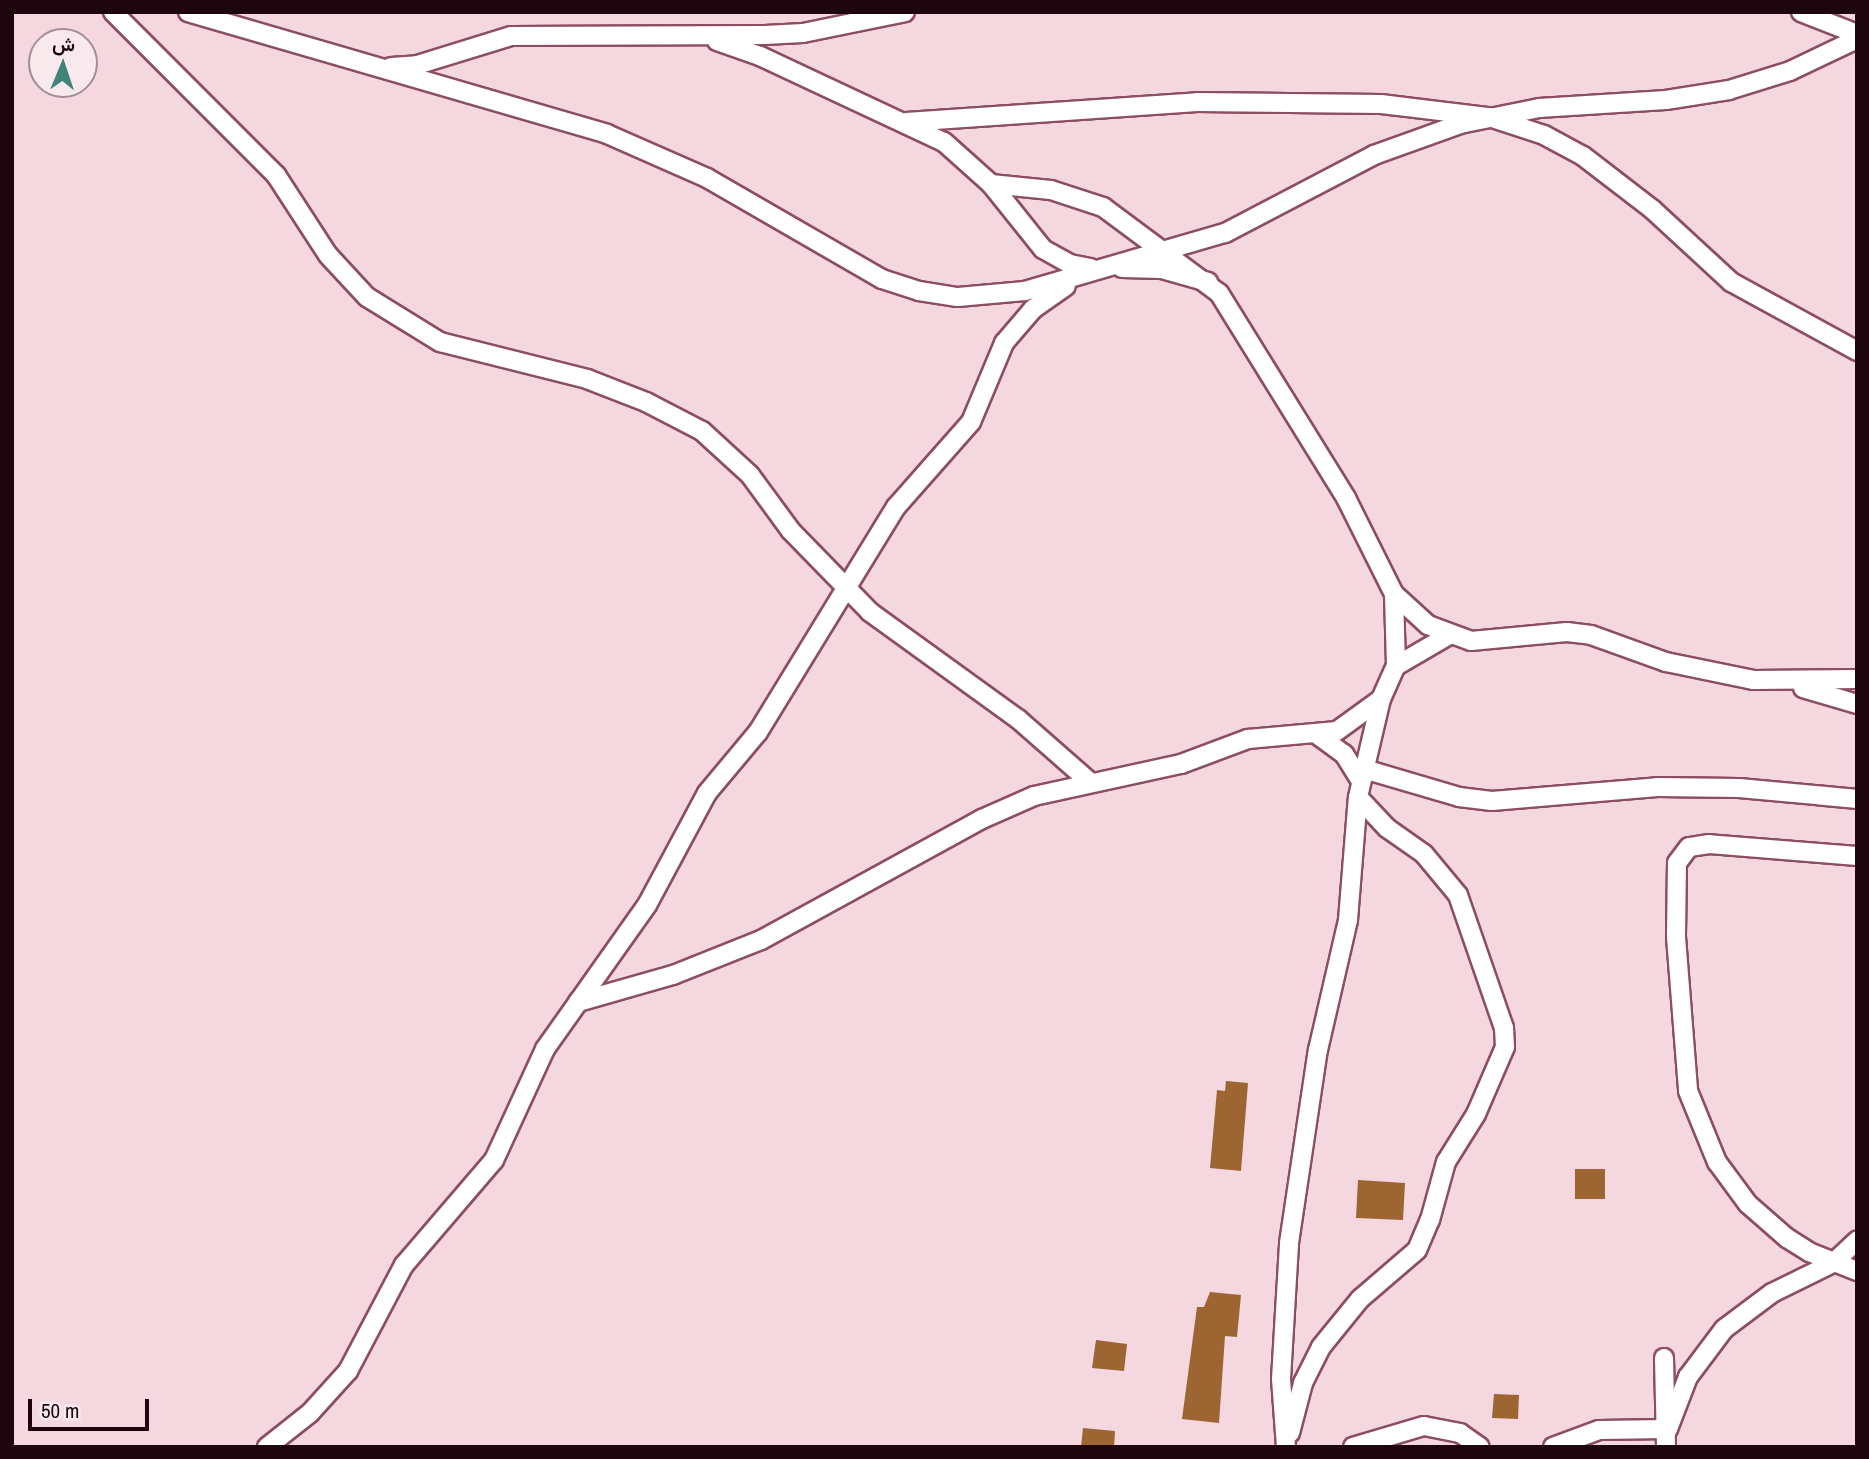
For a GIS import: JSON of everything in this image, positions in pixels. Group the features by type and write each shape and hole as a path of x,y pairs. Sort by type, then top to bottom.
{"street":[{"path":"113,12 276,175 328,256 367,297 440,342 587,379 702,431 750,475 791,531 845,588 899,636 1018,719 1090,782"},
{"path":"188,12 607,134 707,178 881,279 919,291 958,297 1001,295 1248,224 1393,148 1489,117 1571,104 1666,100 1729,90 1790,71 1857,36"},
{"path":"377,68 417,65 511,37 803,33 905,12"},
{"path":"1801,12 1857,36"},
{"path":"690,33 760,56 906,122 952,148 991,184 1043,249 1070,264 1094,269 1162,269 1208,282"},
{"path":"906,122 1197,102 1414,106 1489,117 1544,135 1583,156 1653,210 1731,282 1857,352"},
{"path":"991,184 1077,197 1127,220 1208,282 1229,306 1324,462 1394,594 1419,618 1449,635 1494,642 1567,632 1591,635 1695,670 1784,683 1856,704"},
{"path":"267,1447 310,1413 348,1371 404,1265 494,1160 535,1065 647,905 689,821 764,722 896,507 971,422 994,361 1017,328 1051,294 1082,278 1115,269"},
{"path":"1287,1447 1280,1378 1289,1242 1318,1051 1348,919 1361,782 1381,699 1396,666 1394,594"},
{"path":"1396,666 1449,635"},
{"path":"1784,683 1857,679"},
{"path":"578,1002 673,975 761,940 1008,806 1090,782 1181,764 1248,739 1319,736 1353,723 1381,699"},
{"path":"1287,1447 1296,1401 1321,1347 1360,1299 1417,1251 1430,1220 1446,1162 1476,1114 1505,1047 1504,1028 1458,895 1424,854 1387,828 1344,754 1319,736"},
{"path":"1361,782 1492,802 1657,787 1753,789 1857,799"},
{"path":"1857,856 1699,844 1682,854 1676,873 1678,1001 1683,1065 1695,1115 1717,1162 1748,1204 1787,1238 1833,1263 1857,1271"},
{"path":"1667,1438 1688,1377 1724,1329 1772,1293 1833,1263 1857,1241"},
{"path":"1664,1358 1667,1438"},
{"path":"1353,1447 1424,1426 1460,1433 1479,1447"},
{"path":"1553,1447 1599,1430 1667,1438"}],"building":[{"path":"1226,1081 1248,1083 1241,1171 1210,1168 1217,1090 1225,1091"},
{"path":"1575,1169 1605,1169 1605,1199 1575,1199"},
{"path":"1358,1180 1405,1183 1403,1220 1356,1218"},
{"path":"1210,1292 1241,1295 1237,1337 1225,1336 1219,1423 1182,1419 1197,1307 1204,1307"},
{"path":"1096,1340 1127,1344 1124,1371 1092,1368"},
{"path":"1494,1394 1519,1395 1518,1419 1492,1418"},
{"path":"1083,1428 1115,1431 1114,1447 1081,1447"}]}
